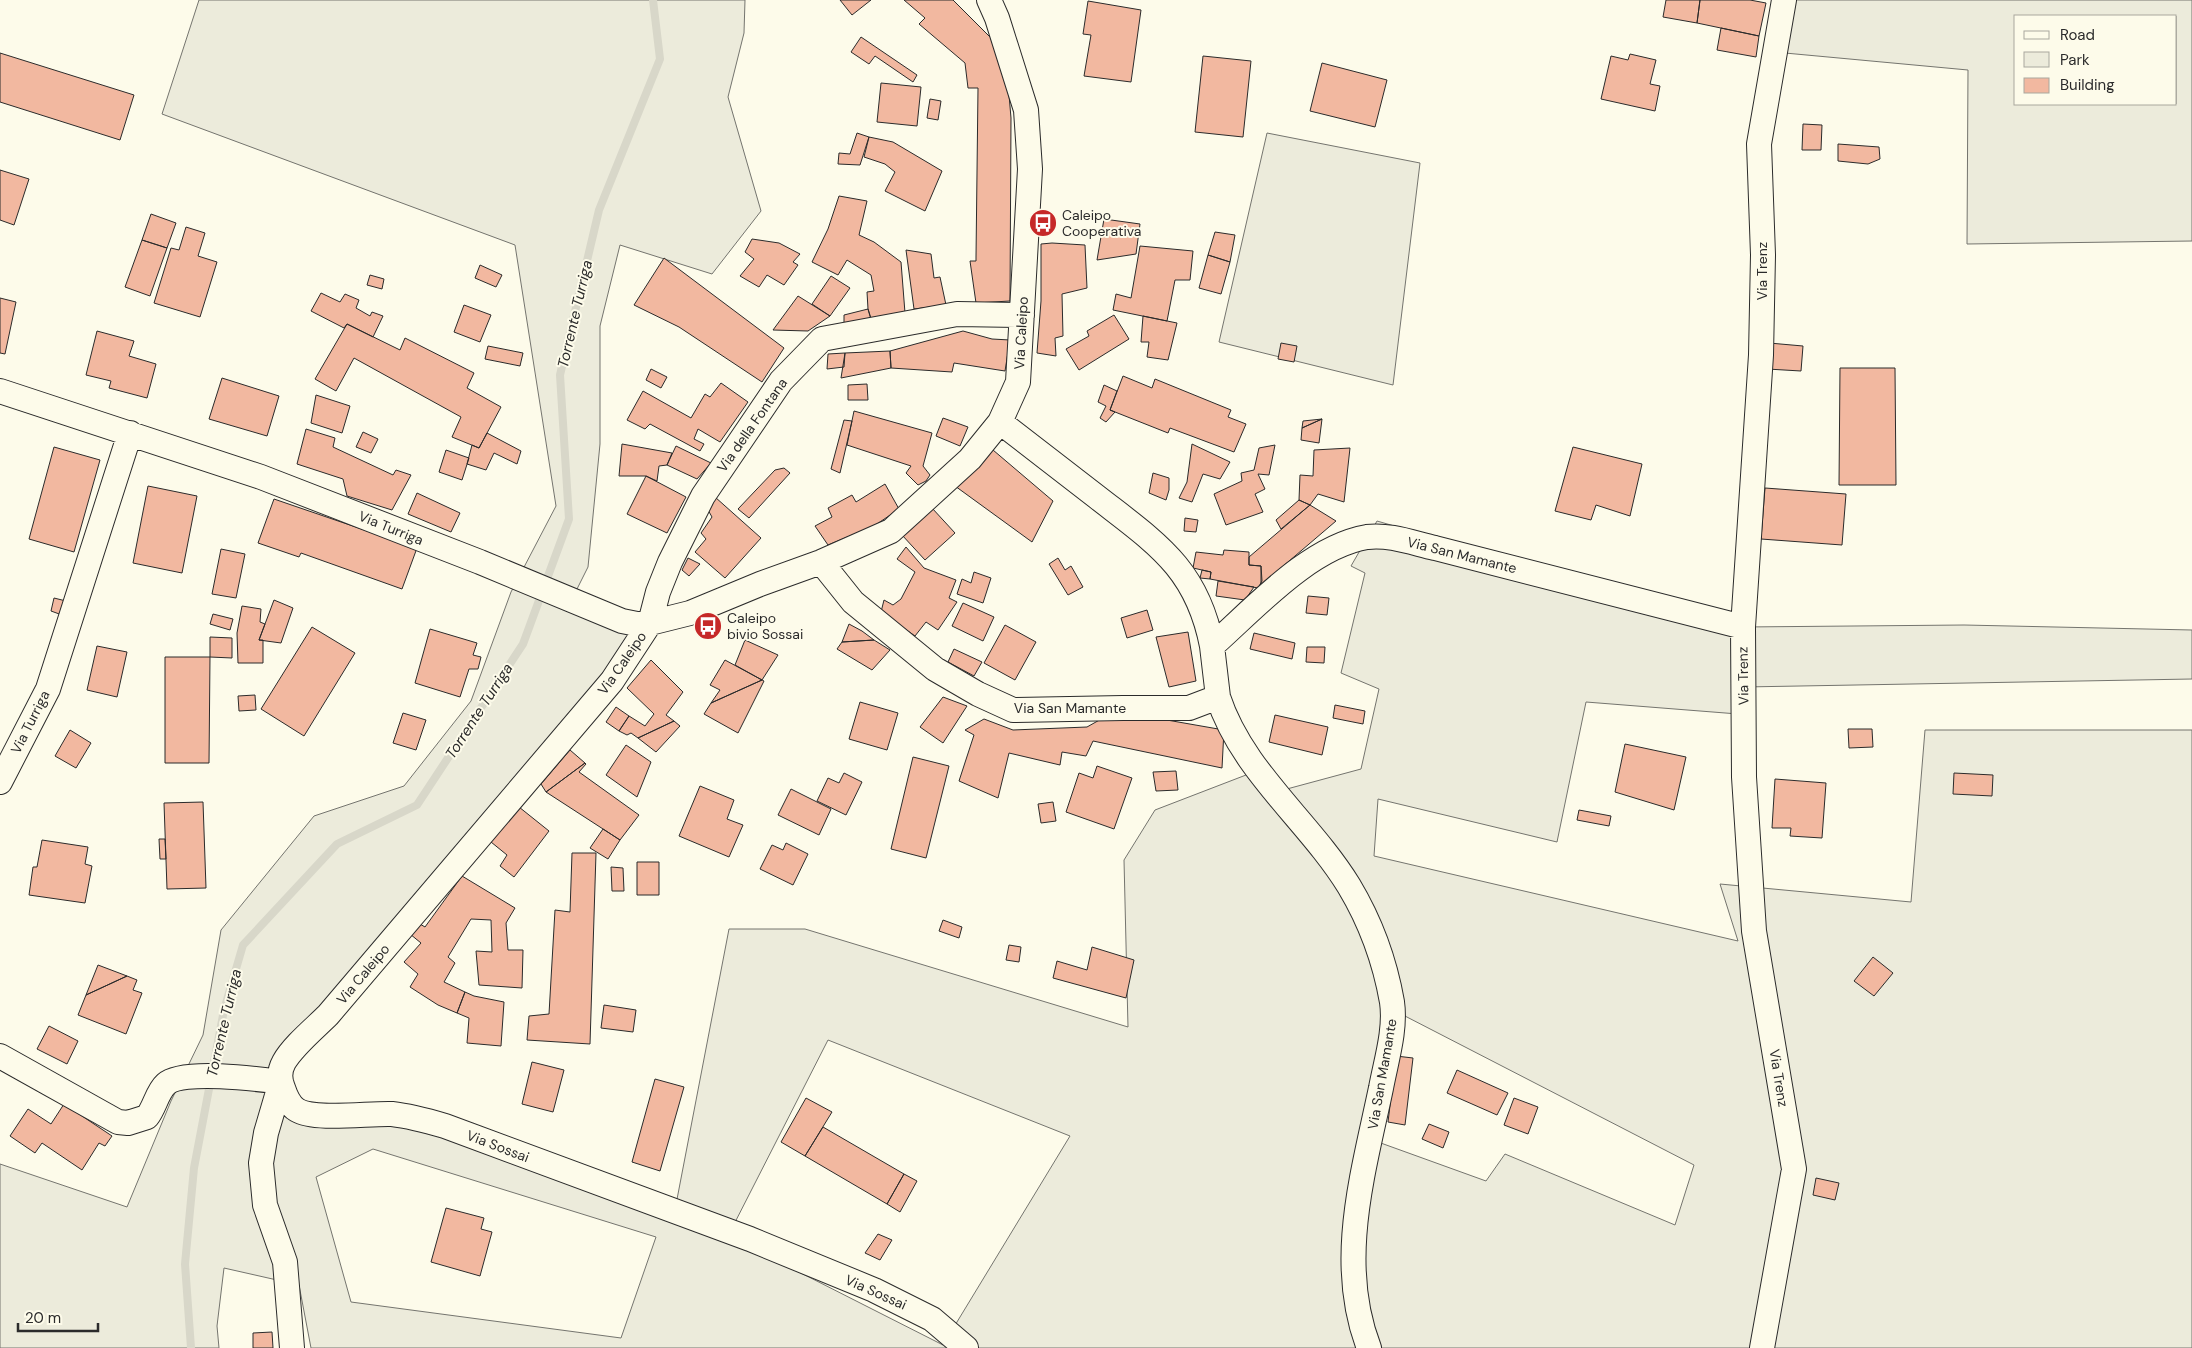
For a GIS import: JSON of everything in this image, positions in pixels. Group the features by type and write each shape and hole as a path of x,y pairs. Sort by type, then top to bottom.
{"street":[{"name":"Via Caleipo","path":"280,1082 284,1062 328,1015 612,681 650,623 690,613 760,584 821,562 891,531 970,459 1000,422 1018,382 1030,169 1026,110 997,18 989,0"},
{"name":"Via Trenz","path":"1762,1348 1794,1169 1754,931 1744,777 1743,627 1761,355 1763,255 1759,144 1784,0"},
{"name":"Via della Fontana","path":"650,623 658,592 670,562 703,496 781,381 822,338 957,314 1022,315"},
{"name":"Via Turriga","path":"0,391 261,477 622,621 637,624 650,623"},
{"name":"Via San Mamante","path":"1000,422 1167,554 1194,590 1208,626 1218,697 1232,731 1259,770 1326,855 1352,892 1374,936 1392,1004 1391,1033 1364,1170 1353,1251 1354,1297 1359,1320 1369,1348"},
{"name":"Via Turriga","path":"0,782 48,689 130,433"},
{"name":"Via San Mamante","path":"1212,646 1311,560 1345,543 1368,537 1386,537 1435,548 1743,627"},
{"name":"Via San Mamante","path":"821,562 853,602 935,669 978,694 1013,710 1189,708 1218,697"},
{"path":"0,1056 118,1122 128,1124 147,1117 168,1082 174,1078 188,1076 254,1078 280,1082 266,1133 261,1163 265,1205 285,1262 292,1348"},
{"name":"Via Sossai","path":"280,1082 291,1105 299,1111 320,1115 376,1113 398,1115 445,1126 750,1239 915,1309 932,1319 966,1348"}],"green space":[{"path":"199,0 745,0 744,33 728,97 761,211 712,274 620,245 600,326 600,444 588,567 568,607 637,631 605,681 292,1046 287,1084 301,1121 379,1118 434,1131 673,1220 729,929 805,929 1128,1027 1124,860 1155,810 1259,770 1272,793 1361,769 1379,689 1341,673 1365,573 1351,566 1377,521 1743,627 1964,625 2192,630 2192,679 1744,687 1738,714 1586,702 1557,842 1378,799 1374,856 1738,941 1720,884 1911,902 1925,730 2192,730 2192,1348 311,1348 299,1285 224,1268 217,1326 219,1348 0,1348 0,1164 127,1207 171,1101 203,1035 221,930 314,816 404,786 471,701 511,592 556,506 515,245 162,114","holes":["1403,1015 1694,1165 1675,1225 1505,1154 1486,1181 1378,1142","828,1040 1070,1136 943,1345 728,1236","373,1149 656,1237 621,1338 351,1302 316,1177"]},
{"path":"1784,0 2192,0 2192,241 1967,244 1968,70 1774,52"},
{"path":"1267,133 1420,163 1393,385 1219,342"}],"building":[{"path":"840,0 871,0 852,15"},
{"path":"904,0 953,0 994,41 1008,83 1011,118 1010,301 976,303 970,261 976,261 978,88 968,88 965,63 919,24 925,18"},
{"path":"1666,0 1700,0 1697,23 1663,17"},
{"path":"1700,0 1750,0 1766,3 1759,36 1697,23"},
{"path":"1088,1 1141,10 1131,82 1084,76 1091,35 1083,34"},
{"path":"1721,28 1759,36 1756,57 1717,50"},
{"path":"861,37 917,75 913,82 875,56 869,64 851,52"},
{"path":"0,53 134,95 120,140 0,102"},
{"path":"1630,54 1656,60 1650,84 1660,86 1655,111 1601,99 1611,56 1628,60"},
{"path":"1203,56 1251,61 1243,137 1195,132"},
{"path":"1322,63 1387,80 1375,127 1310,111"},
{"path":"881,83 921,87 917,126 877,122"},
{"path":"930,99 941,101 938,120 927,118"},
{"path":"1803,124 1822,125 1821,150 1802,150"},
{"path":"857,133 869,137 860,165 838,164 839,153 850,154"},
{"path":"869,137 893,142 942,171 925,211 885,191 895,172 885,164 864,157"},
{"path":"1838,144 1879,147 1880,159 1868,164 1838,161"},
{"path":"0,170 29,179 14,225 0,220"},
{"path":"839,196 867,201 859,235 874,242 901,262 905,313 871,319 868,309 867,292 874,291 871,275 847,260 838,275 812,262 828,229"},
{"path":"151,214 176,223 167,248 142,240"},
{"path":"1104,219 1140,224 1136,254 1097,260"},
{"path":"186,227 205,233 198,256 217,262 200,317 154,303 171,248 179,250"},
{"path":"1215,232 1235,235 1230,262 1208,255"},
{"path":"752,239 779,243 800,254 793,262 798,265 784,285 767,275 759,287 740,276 754,259 745,252"},
{"path":"142,240 167,248 150,296 125,287"},
{"path":"1041,244 1085,245 1087,288 1062,294 1063,336 1055,338 1056,356 1037,353 1041,301"},
{"path":"1140,246 1193,251 1190,280 1175,280 1167,321 1113,310 1116,294 1131,298"},
{"path":"906,250 931,254 934,278 940,277 946,305 914,309"},
{"path":"1208,255 1230,262 1221,294 1199,288"},
{"path":"664,258 784,348 762,382 679,327 634,305"},
{"path":"480,265 502,275 496,287 475,278"},
{"path":"370,275 384,279 382,289 367,285"},
{"path":"831,276 850,288 830,316 812,304"},
{"path":"321,293 340,302 345,294 359,300 356,308 370,316 372,312 383,316 373,337 347,324 344,328 311,311"},
{"path":"798,296 830,316 808,331 773,330"},
{"path":"0,298 16,302 5,354 0,353"},
{"path":"464,305 491,315 480,342 454,332"},
{"path":"868,309 871,319 844,323 844,315"},
{"path":"1114,315 1129,339 1079,370 1066,349 1089,336 1087,331"},
{"path":"1143,316 1177,323 1168,360 1147,357 1149,342 1141,342"},
{"path":"347,324 400,350 405,338 474,373 467,388 501,407 479,448 452,437 461,417 354,358 336,391 315,379"},
{"path":"97,331 134,341 129,356 156,364 147,398 109,388 111,381 86,375"},
{"path":"963,331 992,339 1010,340 1005,371 954,363 952,372 891,368 890,351"},
{"path":"1281,343 1297,346 1294,362 1278,359"},
{"path":"1769,343 1803,346 1801,371 1767,369"},
{"path":"488,346 523,353 520,366 485,359"},
{"path":"890,351 891,368 841,378 845,353"},
{"path":"845,353 844,367 827,369 828,354"},
{"path":"1840,368 1895,368 1896,485 1839,485"},
{"path":"651,369 667,377 661,388 646,380"},
{"path":"1123,376 1152,388 1155,379 1231,410 1228,417 1246,424 1234,452 1170,428 1168,433 1110,410"},
{"path":"222,378 279,396 267,436 209,419"},
{"path":"721,383 748,402 720,442 698,429 694,439 704,444 700,451 650,424 645,429 627,420 643,391 691,418 705,394 710,397"},
{"path":"867,384 868,400 848,400 848,385"},
{"path":"1104,385 1117,391 1110,410 1115,412 1106,422 1100,418 1106,406 1098,402"},
{"path":"316,395 350,406 342,433 311,423"},
{"path":"854,411 932,433 923,466 930,475 926,481 918,485 906,473 911,466 847,445"},
{"path":"943,418 968,427 960,446 936,436"},
{"path":"1322,419 1302,428 1303,421"},
{"path":"1322,419 1319,443 1301,440 1302,428"},
{"path":"844,420 852,421 840,473 831,469"},
{"path":"306,429 335,438 333,447 393,475 396,470 411,475 392,510 347,496 343,479 297,464"},
{"path":"363,432 378,439 371,453 356,447"},
{"path":"487,433 521,451 517,464 494,453 486,470 467,464 472,445 479,448"},
{"path":"622,444 672,453 667,465 659,466 657,481 646,476 619,476"},
{"path":"1192,444 1230,462 1220,479 1203,474 1192,502 1179,498 1187,482"},
{"path":"1275,445 1269,475 1258,474 1265,489 1255,494 1263,512 1226,525 1214,494 1242,481 1241,473 1254,470 1259,448"},
{"path":"676,446 711,463 697,479 667,465"},
{"path":"54,447 100,460 74,552 29,539"},
{"path":"1573,447 1642,464 1630,516 1596,505 1591,520 1555,511"},
{"path":"1350,448 1344,502 1318,494 1310,505 1299,500 1300,475 1313,476 1314,450"},
{"path":"446,450 469,458 462,480 439,472"},
{"path":"993,450 1053,501 1032,542 955,486"},
{"path":"784,468 790,473 749,518 738,509 775,470"},
{"path":"1153,473 1169,478 1169,490 1166,500 1149,493"},
{"path":"646,476 686,497 667,533 627,514"},
{"path":"885,484 899,509 874,526 828,545 815,526 832,517 828,508 852,495 856,502"},
{"path":"148,486 197,496 182,573 133,563"},
{"path":"1765,488 1846,494 1842,545 1761,539"},
{"path":"417,493 460,513 451,532 408,514"},
{"path":"715,497 761,538 725,578 695,552 706,539 701,533 712,517 708,510"},
{"path":"274,499 417,548 402,589 301,553 299,557 258,543"},
{"path":"1299,500 1310,505 1281,529 1276,520"},
{"path":"1310,505 1336,521 1261,585 1261,566 1249,565 1249,557"},
{"path":"932,508 955,533 925,560 902,535"},
{"path":"1185,518 1198,520 1196,532 1184,531"},
{"path":"906,547 924,568 956,580 949,598 957,602 938,630 926,622 915,636 881,612 884,600 893,605 901,599 915,572 897,559"},
{"path":"221,549 245,554 236,598 212,594"},
{"path":"1224,550 1249,552 1249,565 1261,566 1262,581 1258,588 1210,579 1211,572 1193,568 1196,552 1223,555"},
{"path":"688,558 700,564 689,576 682,570"},
{"path":"1058,558 1065,570 1071,566 1083,587 1068,595 1049,564"},
{"path":"1202,570 1211,572 1210,579 1200,578"},
{"path":"974,572 991,578 983,603 957,594 962,579 971,583"},
{"path":"1218,581 1254,587 1245,600 1216,596"},
{"path":"1308,596 1329,598 1327,615 1306,613"},
{"path":"54,598 66,601 62,615 51,611"},
{"path":"274,600 293,608 281,643 259,640"},
{"path":"963,603 994,617 983,641 952,626"},
{"path":"242,606 261,609 260,622 265,624 259,640 263,640 263,663 238,663 237,633"},
{"path":"1147,610 1153,630 1127,638 1121,618"},
{"path":"213,614 233,619 230,630 210,624"},
{"path":"849,624 862,631 874,640 842,642"},
{"path":"1005,625 1036,642 1015,680 984,663"},
{"path":"312,627 355,653 304,736 261,709"},
{"path":"430,629 477,643 473,655 481,657 478,669 469,669 460,697 415,683"},
{"path":"1188,632 1196,681 1169,687 1156,637"},
{"path":"1254,633 1295,643 1292,659 1250,649"},
{"path":"210,637 232,638 232,658 210,657"},
{"path":"745,640 778,655 762,680 735,665"},
{"path":"874,640 890,650 872,670 837,649 842,642"},
{"path":"97,646 127,652 117,697 87,690"},
{"path":"1307,647 1325,647 1324,663 1306,662"},
{"path":"954,649 982,662 974,676 948,662"},
{"path":"165,657 210,657 209,763 165,763"},
{"path":"651,660 683,692 666,715 674,721 638,738 631,733 627,735 619,731 629,716 645,726 654,714 627,688"},
{"path":"725,660 762,680 711,703 720,690 710,685"},
{"path":"762,680 764,681 738,733 704,714 711,703"},
{"path":"255,695 256,710 239,711 238,696"},
{"path":"943,697 967,706 943,743 920,727"},
{"path":"860,702 898,713 887,750 849,739"},
{"path":"1335,705 1365,711 1363,724 1333,718"},
{"path":"616,707 629,716 619,731 606,722"},
{"path":"403,713 426,720 416,750 393,743"},
{"path":"1275,715 1328,727 1322,755 1269,742"},
{"path":"1144,716 1224,730 1222,768 1093,741 1086,756 1062,752 1060,765 1009,753 998,798 959,781 974,735 965,730 984,719 1013,730 1087,727 1103,718"},
{"path":"674,721 680,726 656,752 638,738"},
{"path":"1848,729 1872,729 1873,747 1849,748"},
{"path":"70,730 91,743 76,768 55,756"},
{"path":"1625,744 1686,757 1674,810 1615,792"},
{"path":"626,745 651,762 637,797 606,775"},
{"path":"570,750 585,763 546,792 541,784"},
{"path":"913,757 949,766 926,858 891,849"},
{"path":"585,763 579,772 639,815 620,840 546,792"},
{"path":"1097,766 1132,778 1114,829 1066,812 1079,773 1093,778"},
{"path":"1176,771 1178,790 1156,791 1153,772"},
{"path":"844,773 862,782 846,815 817,801 828,778 839,783"},
{"path":"1954,773 1993,775 1992,796 1953,794"},
{"path":"1775,779 1826,783 1822,838 1790,836 1791,828 1772,828"},
{"path":"700,786 734,800 727,819 743,825 729,857 679,836"},
{"path":"791,789 831,809 819,835 778,815"},
{"path":"203,802 206,888 167,889 164,803"},
{"path":"1053,802 1056,821 1041,823 1038,804"},
{"path":"519,807 549,831 514,877 500,866 507,855 491,842"},
{"path":"1579,810 1611,816 1609,826 1577,820"},
{"path":"603,829 620,840 608,859 590,848"},
{"path":"159,839 165,839 166,859 160,859"},
{"path":"42,840 88,847 85,864 92,866 85,903 29,895 33,867 37,867"},
{"path":"786,843 808,854 793,885 760,869 772,845 783,850"},
{"path":"572,853 596,853 590,1044 527,1040 529,1016 549,1014 555,910 570,912"},
{"path":"637,862 659,862 659,895 637,895"},
{"path":"611,867 623,868 624,891 612,891"},
{"path":"462,876 515,908 506,923 508,950 523,950 522,988 479,985 476,951 492,952 491,920 471,919 448,957 455,963 444,982 465,992 457,1013 438,1005 410,987 418,974 404,962 421,943 410,934 420,924 425,927"},
{"path":"943,920 962,927 959,938 939,931"},
{"path":"1009,945 1021,947 1019,962 1006,960"},
{"path":"1092,947 1134,960 1126,998 1053,978 1057,961 1087,970"},
{"path":"1873,957 1893,973 1874,996 1854,981"},
{"path":"98,965 127,976 86,995"},
{"path":"127,976 137,980 133,990 142,993 126,1034 78,1015 86,995"},
{"path":"465,992 474,996 504,1002 501,1046 467,1043 469,1018 457,1013"},
{"path":"604,1005 636,1010 633,1032 601,1028"},
{"path":"49,1026 78,1041 67,1064 37,1049"},
{"path":"1396,1056 1413,1058 1405,1125 1388,1122"},
{"path":"532,1062 564,1070 553,1112 522,1104"},
{"path":"1457,1070 1508,1093 1497,1115 1447,1093"},
{"path":"655,1079 684,1087 660,1171 632,1162"},
{"path":"806,1098 832,1112 805,1156 781,1142"},
{"path":"1514,1098 1538,1107 1528,1134 1504,1125"},
{"path":"64,1104 112,1136 105,1146 99,1143 82,1170 42,1143 35,1153 10,1136 28,1109 51,1124"},
{"path":"1429,1124 1449,1132 1443,1148 1422,1139"},
{"path":"823,1127 904,1174 887,1204 805,1156"},
{"path":"904,1174 917,1181 900,1212 887,1204"},
{"path":"1816,1178 1839,1183 1835,1200 1813,1195"},
{"path":"446,1208 484,1218 481,1229 492,1232 480,1276 431,1262"},
{"path":"878,1234 892,1240 880,1260 865,1253"},
{"path":"272,1332 273,1348 253,1348 253,1333"}],"waterway":[{"name":"Torrente Turriga","path":"191,1348 185,1264 194,1168 224,1010 243,945 337,844 417,805 523,644 569,519 560,375 599,210 660,59 653,0"}],"place":[{"name":"Caleipo Cooperativa","path":"1043,223"},
{"name":"Caleipo bivio Sossai","path":"708,626"}]}
